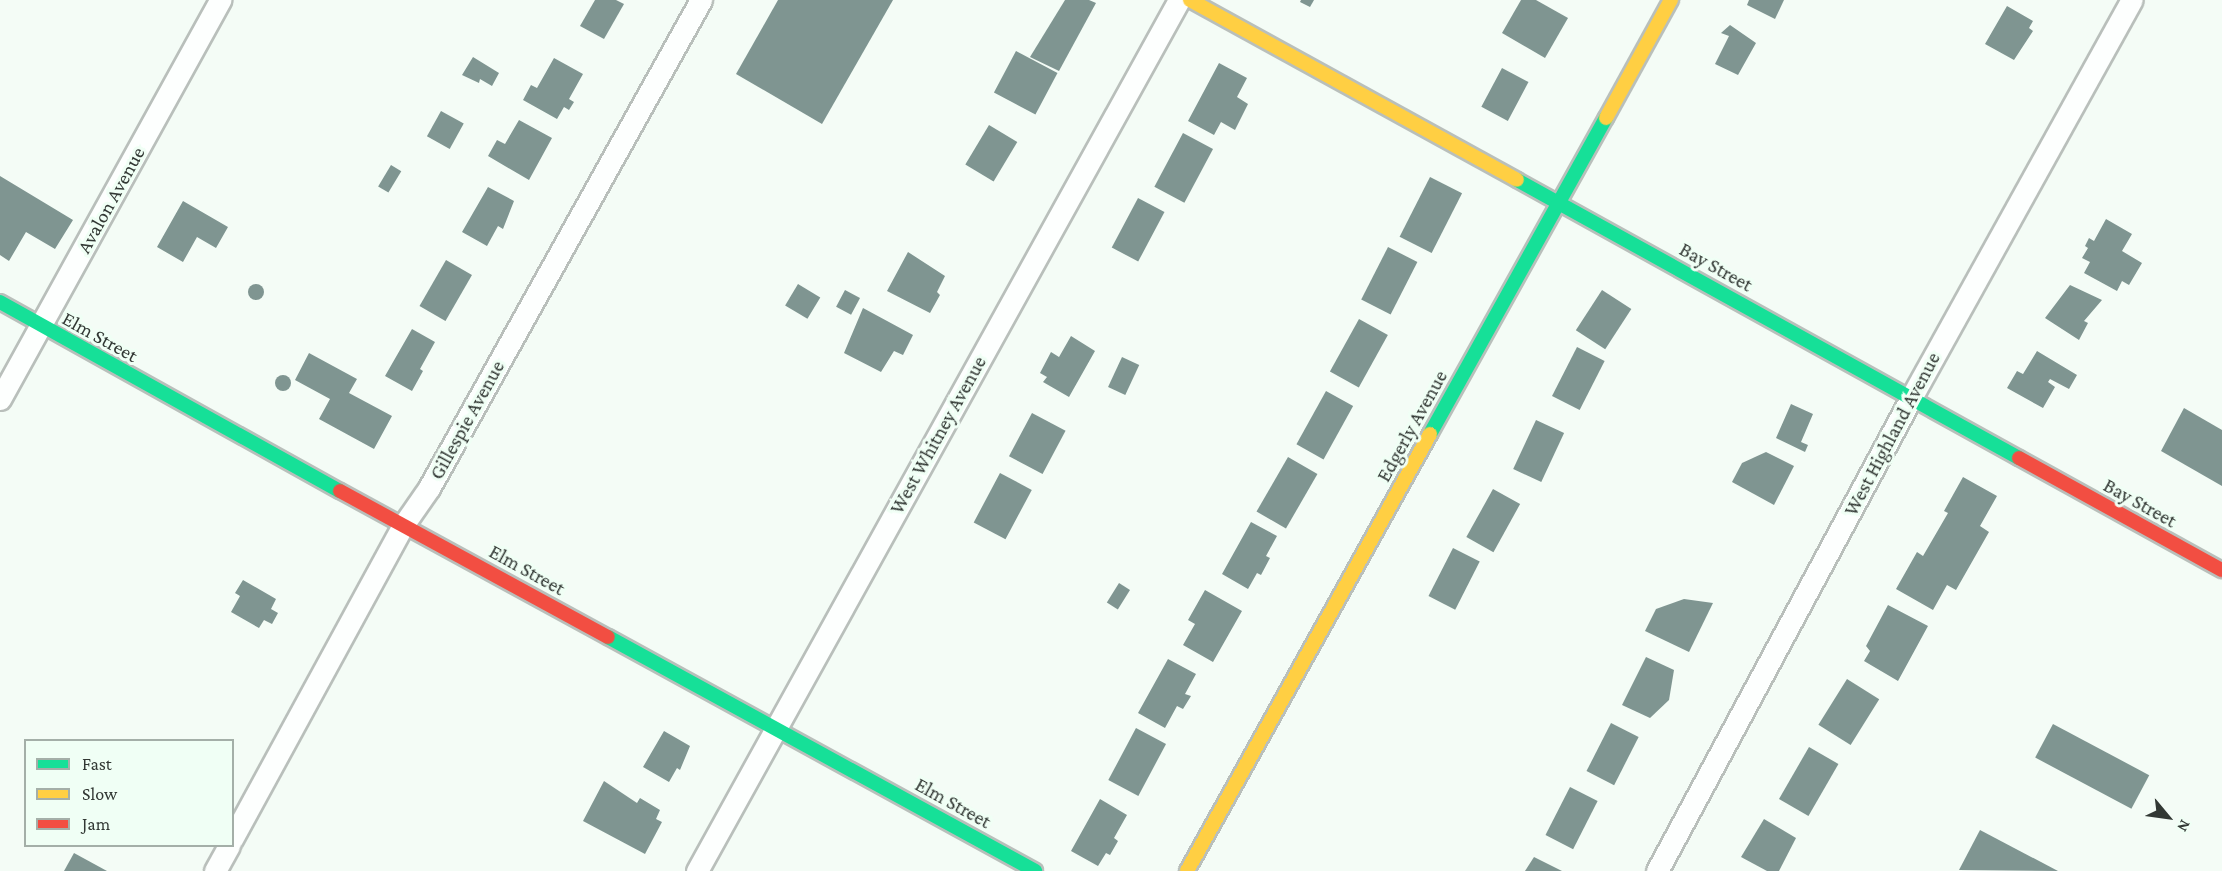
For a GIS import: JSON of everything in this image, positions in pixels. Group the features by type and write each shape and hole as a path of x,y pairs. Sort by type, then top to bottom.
{"street":[{"name":"Avalon Avenue","path":"0,399 220,0"},
{"name":"Gillespie Avenue","path":"234,835 404,524 429,488 701,0"},
{"name":"West Whitney Avenue","path":"697,871 1179,0"},
{"name":"Bay Street","path":"1190,0 2222,570"},
{"name":"Edgerly Avenue","path":"1187,871 1671,0"},
{"name":"West Highland Avenue","path":"1657,871 1911,398 2132,0"},
{"name":"Elm Street","path":"0,302 41,327 1035,871"},
{"path":"215,871 228,847"}],"building":[{"path":"595,0 616,0 624,4 604,39 580,26"},
{"path":"778,0 893,0 822,124 736,74"},
{"path":"1065,0 1089,0 1096,3 1059,71 1030,57"},
{"path":"1301,0 1314,0 1310,7 1300,2"},
{"path":"1521,0 1536,0 1568,18 1545,58 1502,33"},
{"path":"1749,0 1784,0 1775,19 1747,5"},
{"path":"2007,6 2033,21 2029,28 2033,31 2014,60 1985,44"},
{"path":"1730,25 1756,43 1738,75 1715,64 1729,36 1721,33"},
{"path":"1016,51 1057,73 1035,115 994,92"},
{"path":"473,57 499,73 492,86 480,79 479,83 462,75"},
{"path":"554,58 583,74 569,99 574,102 569,110 564,107 557,119 523,100 531,85 537,88"},
{"path":"1219,63 1247,78 1237,97 1248,104 1235,130 1221,122 1214,135 1188,121"},
{"path":"1502,68 1528,82 1508,121 1481,107"},
{"path":"441,111 464,124 450,149 427,136"},
{"path":"519,120 552,138 529,180 488,156 497,140 505,144"},
{"path":"989,125 1017,142 994,181 965,164"},
{"path":"1183,133 1213,149 1184,203 1154,187"},
{"path":"391,165 401,171 388,193 378,186"},
{"path":"0,176 73,220 55,249 26,232 9,261 0,255"},
{"path":"1430,177 1462,193 1432,253 1400,237"},
{"path":"488,187 514,201 503,229 498,226 487,246 462,232"},
{"path":"1138,198 1164,212 1138,262 1112,247"},
{"path":"183,201 228,227 216,248 197,237 183,262 157,247"},
{"path":"2106,219 2132,234 2122,251 2142,263 2129,285 2122,281 2117,291 2084,273 2090,262 2082,258 2088,248 2085,246 2089,238 2094,241"},
{"path":"1388,247 1417,262 1391,315 1361,300"},
{"path":"908,252 945,276 937,292 940,295 930,313 887,291"},
{"path":"446,260 472,275 445,321 420,306"},
{"path":"256,284 262,286 264,292 262,298 256,300 250,298 248,292 250,286"},
{"path":"798,284 820,297 807,319 785,305"},
{"path":"2070,285 2102,300 2084,321 2088,323 2079,340 2045,318"},
{"path":"845,290 860,298 851,315 836,307"},
{"path":"1602,290 1631,309 1605,349 1576,330"},
{"path":"863,308 913,335 903,355 894,351 881,372 844,353"},
{"path":"1359,319 1388,335 1359,387 1330,371"},
{"path":"412,329 435,342 420,369 423,371 412,391 385,376"},
{"path":"1071,336 1095,351 1069,397 1043,382 1047,377 1040,373 1051,352 1059,357"},
{"path":"1577,347 1605,361 1580,410 1552,396"},
{"path":"2037,351 2077,375 2069,389 2050,379 2048,382 2055,387 2043,408 2007,388 2017,371 2023,374"},
{"path":"309,353 357,379 349,393 392,416 374,449 319,419 330,399 295,380"},
{"path":"1122,357 1139,365 1125,395 1108,387"},
{"path":"280,375 286,375 291,383 289,389 280,391 275,386 275,380"},
{"path":"1326,391 1353,406 1324,459 1296,444"},
{"path":"1791,404 1813,414 1801,442 1808,445 1805,452 1776,438"},
{"path":"2184,408 2222,430 2222,486 2161,451"},
{"path":"1032,413 1066,431 1043,474 1009,456"},
{"path":"1536,420 1564,433 1541,482 1513,469"},
{"path":"1766,452 1794,466 1774,505 1732,482 1742,463"},
{"path":"1288,457 1317,474 1286,529 1256,512"},
{"path":"1000,473 1032,490 1005,539 974,522"},
{"path":"1963,477 1997,496 1980,526 1989,532 1956,590 1947,585 1933,610 1896,589 1917,552 1923,556 1948,513 1944,511"},
{"path":"1493,489 1520,504 1493,552 1466,537"},
{"path":"1251,522 1277,536 1266,556 1270,558 1261,575 1257,573 1248,589 1222,574"},
{"path":"1453,548 1480,562 1455,610 1428,596"},
{"path":"243,580 276,599 271,609 278,613 272,624 264,620 259,628 231,612 240,596 235,593"},
{"path":"1119,583 1130,590 1118,609 1107,603"},
{"path":"1205,590 1242,611 1213,662 1183,645 1195,624 1188,620"},
{"path":"1684,599 1713,603 1689,652 1645,631 1656,609"},
{"path":"1888,605 1928,626 1898,681 1864,661 1870,651 1866,646"},
{"path":"1646,657 1674,670 1669,700 1650,718 1622,705"},
{"path":"1168,659 1196,674 1185,694 1191,696 1183,709 1177,706 1165,728 1138,713"},
{"path":"1847,679 1879,699 1851,745 1818,725"},
{"path":"1611,723 1639,737 1614,785 1586,771"},
{"path":"2053,724 2149,775 2131,809 2035,758"},
{"path":"1136,728 1166,744 1138,796 1108,780"},
{"path":"664,731 690,746 680,770 677,768 669,782 643,767"},
{"path":"1809,747 1838,764 1808,816 1779,799"},
{"path":"604,781 637,803 640,798 660,810 656,819 662,822 645,854 583,821"},
{"path":"1570,787 1598,801 1573,849 1545,835"},
{"path":"1100,799 1127,815 1114,838 1118,841 1110,855 1106,853 1098,866 1071,851"},
{"path":"1764,819 1796,838 1779,871 1767,871 1741,857"},
{"path":"1980,830 2058,871 1959,870"},
{"path":"74,853 107,871 64,871"},
{"path":"1534,857 1562,871 1525,871"}],"traffic: fast":[{"path":"1430,434 1606,118"},
{"path":"1517,180 2019,458"},
{"path":"0,302 340,491"},
{"path":"608,637 1035,871"}],"traffic: slow":[{"path":"1190,0 1517,180"},
{"path":"1606,118 1671,0"},
{"path":"1187,871 1430,434"}],"traffic: jam":[{"path":"2019,458 2222,570"},
{"path":"340,491 608,637"}]}
